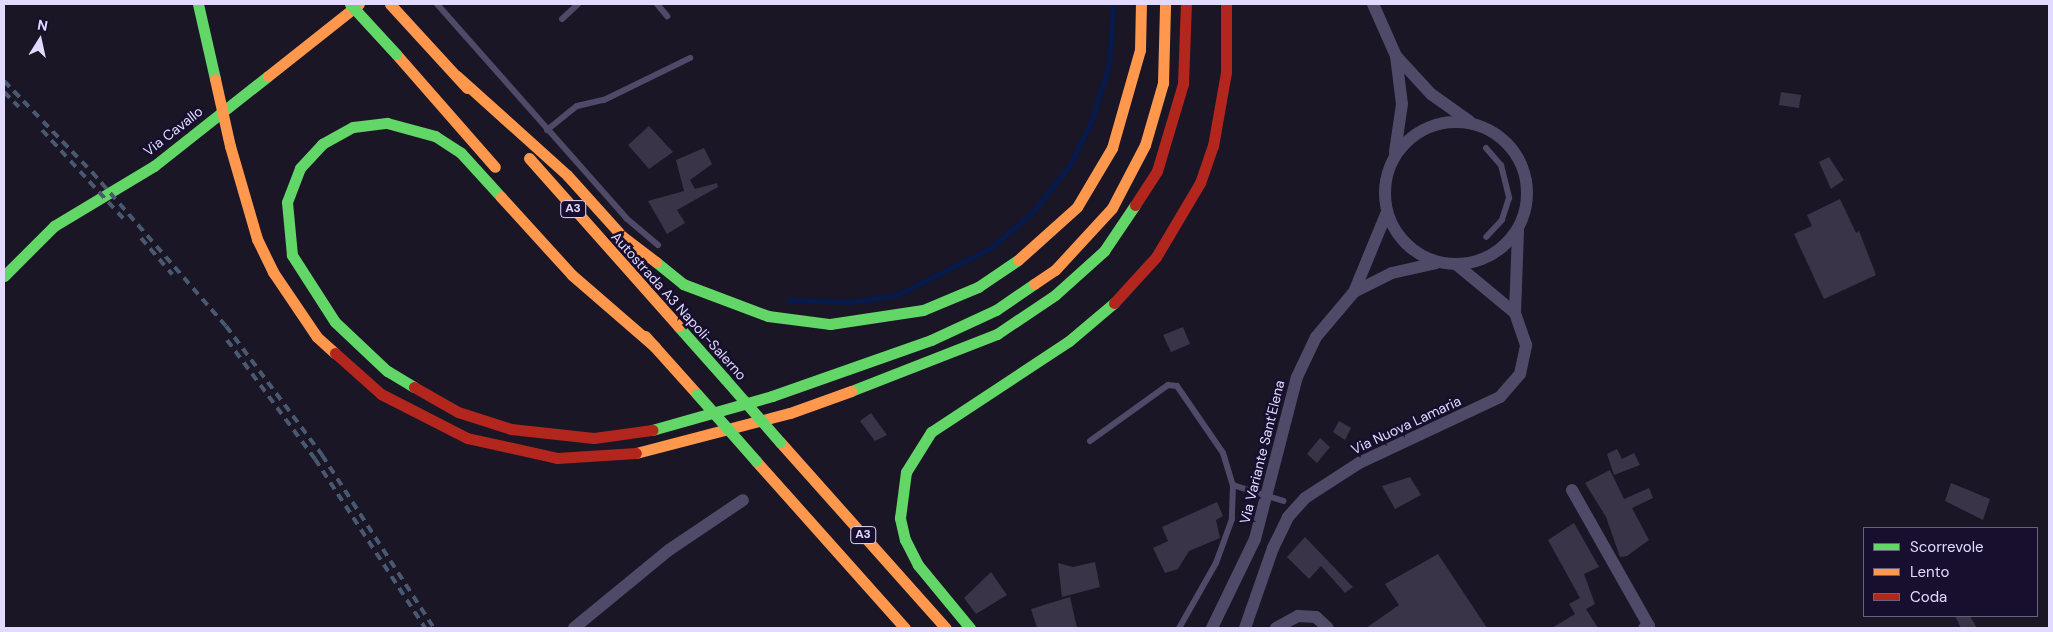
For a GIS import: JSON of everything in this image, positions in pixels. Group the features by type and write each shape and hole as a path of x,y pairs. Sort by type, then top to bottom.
{"main road":[{"path":"198,4 230,146 257,239 273,272 317,337 381,394 467,438 513,450 557,458 633,454 790,413 920,366 997,334 1055,295 1104,251 1157,171 1183,84 1186,4"},
{"path":"350,4 506,179"},
{"name":"Via Cavallo","path":"4,276 54,226 154,166 358,4"},
{"name":"Autostrada A3 Napoli-Salerno","path":"390,4 457,76 946,628"},
{"path":"457,76 567,176 622,236 683,284 768,316 830,324 864,322 923,310 978,287 1031,252 1077,207 1108,156 1124,118 1140,50 1141,4"},
{"path":"655,348 572,275 461,153 435,136 387,123 353,127 322,144 292,185 287,237 302,276 350,339 411,388 483,421 540,434 594,438 653,430 772,396 932,340 996,310 1055,270 1112,208 1145,145 1162,83 1165,4"},
{"path":"970,628 918,565 905,540 900,518 906,472 931,432 1070,341 1132,287 1156,257 1200,183 1213,146 1226,72 1226,4"},
{"name":"A3","path":"584,267 905,628"}],"street":[{"path":"1373,4 1396,56 1402,104 1394,157 1387,175 1387,212 1406,244 1438,263 1457,265 1492,255 1518,230"},
{"path":"1396,56 1450,111 1508,144 1522,168 1528,194 1518,230 1515,313"},
{"path":"1394,157 1421,131 1438,124 1476,125"},
{"name":"Via Variante Sant'Elena","path":"1212,628 1255,539 1297,377 1316,337 1354,292 1387,212"},
{"name":"Via Variante Sant'Elena","path":"1354,292 1392,273 1438,263"},
{"name":"Via Nuova Lamaria","path":"1245,628 1273,548 1298,506 1358,463 1483,407 1512,388 1526,358 1523,329 1515,313 1457,265"},
{"path":"1572,490 1648,626 1644,628"},
{"path":"574,628 669,550 743,500"},
{"path":"1276,628 1298,616 1316,618 1328,628"}],"lane":[{"path":"437,4 626,218 658,246"},
{"path":"562,19 578,4"},
{"path":"657,4 667,16"},
{"path":"547,130 577,106 604,100 690,58"},
{"path":"1486,148 1502,165 1509,198 1502,220 1486,237"},
{"path":"1090,441 1168,385 1177,386 1223,453 1234,485 1227,538 1178,628"},
{"path":"1234,485 1298,506"}],"building":[{"path":"1781,92 1801,95 1799,108 1779,105"},
{"path":"649,126 673,152 649,169 628,145"},
{"path":"704,148 712,164 690,180 695,189 717,183 718,187 677,210 685,223 667,234 648,201 684,191 676,160"},
{"path":"1829,157 1844,180 1831,189 1819,162"},
{"path":"1840,199 1856,233 1859,231 1876,275 1824,299 1794,234 1812,226 1807,215"},
{"path":"1183,327 1190,344 1171,352 1163,335"},
{"path":"871,413 887,435 875,441 860,421"},
{"path":"1339,421 1351,428 1345,440 1333,432"},
{"path":"1320,438 1330,447 1317,463 1307,454"},
{"path":"1617,449 1622,459 1634,453 1640,465 1614,475 1607,454"},
{"path":"1610,470 1624,499 1649,488 1653,498 1632,508 1649,540 1627,556 1620,557 1606,517 1585,483"},
{"path":"1410,477 1421,495 1395,509 1382,486"},
{"path":"1951,483 1990,499 1983,520 1945,501"},
{"path":"1217,502 1223,516 1216,520 1220,538 1189,551 1178,569 1165,573 1153,548 1168,541 1162,527"},
{"path":"1574,523 1599,567 1584,574 1595,604 1586,609 1598,628 1552,628 1575,614 1569,604 1580,598 1548,540"},
{"path":"1305,537 1353,587 1345,593 1321,566 1309,579 1287,557"},
{"path":"1438,554 1487,628 1366,628 1399,605 1385,584"},
{"path":"1095,562 1100,587 1062,597 1058,563 1073,567"},
{"path":"991,572 1007,595 976,614 964,598"},
{"path":"1070,597 1077,628 1037,628 1031,609"},
{"path":"1956,617 1971,617 1977,628 1961,628"}],"waterway":[{"path":"789,300 851,302 897,295 991,248 1033,212 1070,165 1091,122 1109,65 1113,4"}],"railway":[{"path":"4,81 92,172 226,326 322,455 434,628"},
{"path":"4,92 19,107"},
{"path":"42,130 123,218"},
{"path":"141,238 172,274"},
{"path":"227,340 315,459 425,628"}],"traffic: fast":[{"path":"198,4 215,79"},
{"path":"350,4 396,54"},
{"path":"4,276 54,226 154,166 268,76"},
{"path":"414,387 387,371 335,322 292,255 287,202 300,168 322,144 353,127 387,123 435,136 461,153 501,197"},
{"path":"851,391 997,334 1055,295 1104,251 1135,205"},
{"path":"656,262 683,284 768,316 830,324 923,310 978,287 1018,260"},
{"path":"652,430 772,396 931,340 996,310 1034,284"},
{"path":"970,628 918,565 905,540 900,518 906,472 931,432 1069,341 1114,303"},
{"path":"678,326 725,379"},
{"path":"725,379 780,442"},
{"path":"697,394 756,461"}],"traffic: slow":[{"path":"268,76 359,4"},
{"path":"390,4 467,88"},
{"path":"1018,260 1077,207 1112,148 1140,50 1141,4"},
{"path":"1034,284 1055,270 1112,208 1145,145 1163,83 1165,4"},
{"path":"396,54 495,167"},
{"path":"457,76 567,175 622,236 656,262"},
{"path":"215,79 230,146"},
{"path":"230,146 257,239 273,272 317,337 335,353"},
{"path":"529,158 678,326"},
{"path":"501,197 572,275 655,347"},
{"path":"645,336 697,394"},
{"path":"636,453 790,413 851,391"},
{"path":"780,442 946,628"},
{"path":"756,461 905,628"}],"traffic: jam":[{"path":"1135,205 1157,171 1183,84 1186,4"},
{"path":"1114,303 1156,257 1200,183 1213,146 1226,72 1226,4"},
{"path":"335,353 381,394 467,438 557,458 636,453"},
{"path":"414,387 458,412 511,429 594,438 652,430"}]}
